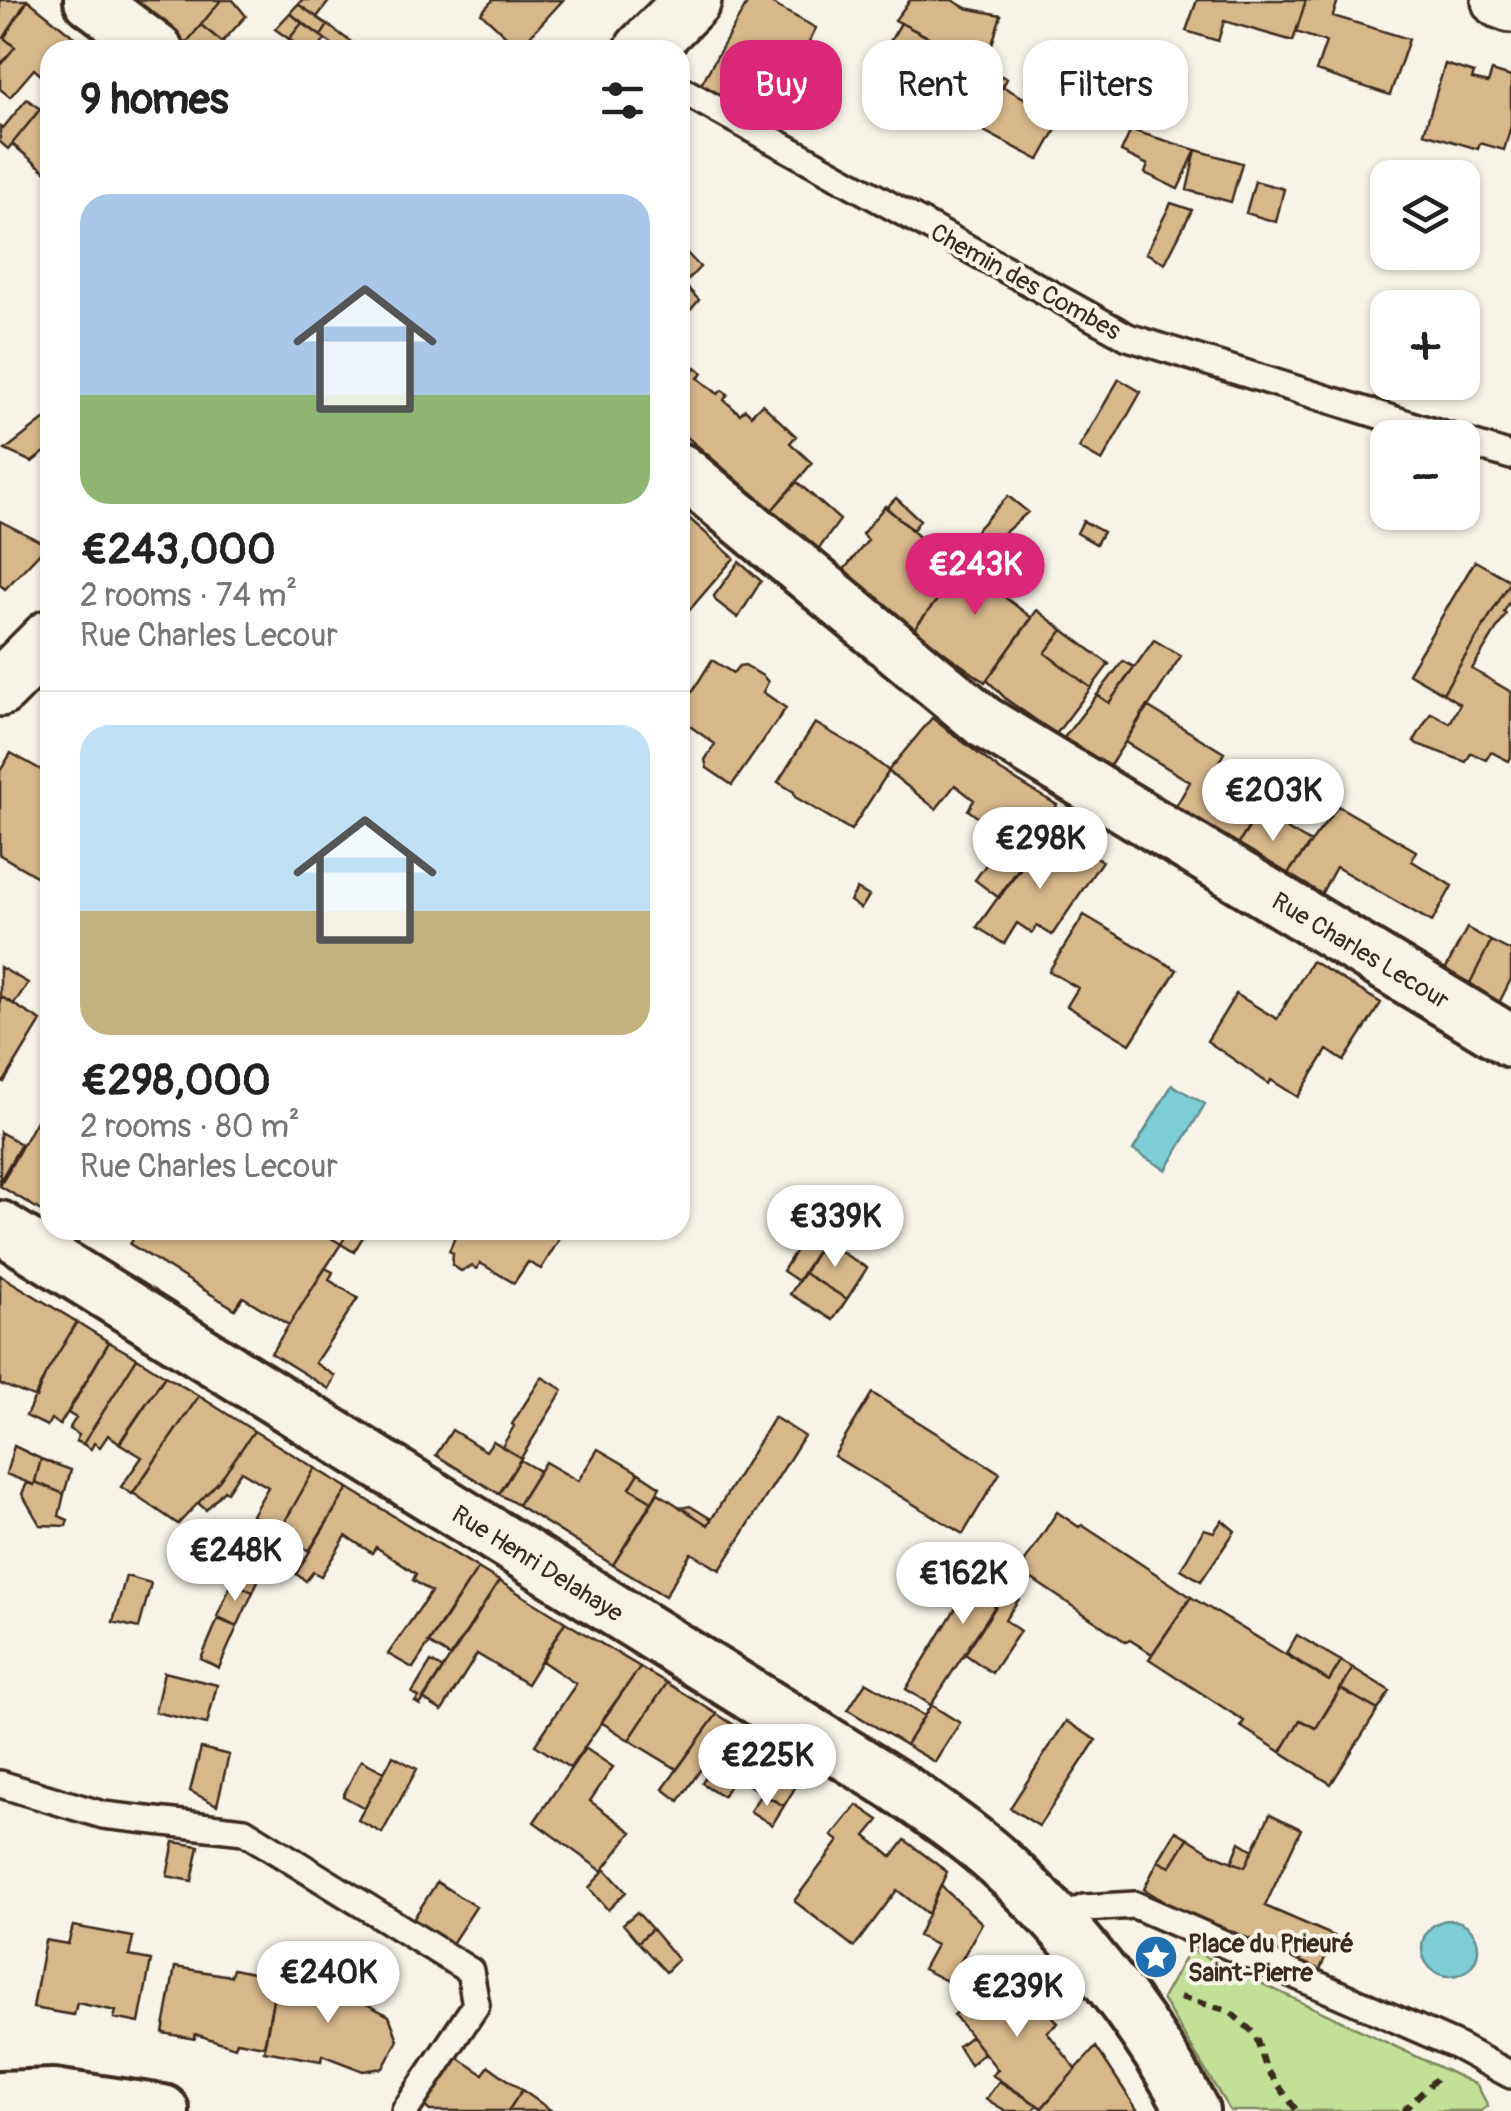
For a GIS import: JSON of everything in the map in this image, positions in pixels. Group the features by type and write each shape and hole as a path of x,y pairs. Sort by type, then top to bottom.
{"street":[{"path":"90,0 144,40"},
{"path":"652,40 693,0"},
{"path":"1500,0 1511,4"},
{"name":"Rue Charles Lecour","path":"690,477 984,722 1511,1042"},
{"path":"0,688 40,648"},
{"name":"Rue Henri Delahaye","path":"0,1227 895,1785 969,1837 1058,1922"},
{"path":"1058,1922 1124,2004 1193,2111"},
{"path":"0,2097 53,2095 163,2111"}],"lane":[{"name":"Chemin des Combes","path":"690,95 1128,337 1394,420"},
{"path":"1480,446 1511,456"},
{"path":"0,1784 103,1814 244,1831 470,1972 476,2005 405,2111"},
{"path":"1058,1922 1084,1908 1135,1905 1454,2045 1511,2075"}],"path":[{"path":"1164,1992 1229,2011 1255,2034 1266,2068 1297,2111"}],"green space":[{"path":"1188,1952 1477,2085 1488,2106 1481,2111 1230,2111 1162,1999"}],"water":[{"path":"1172,1085 1205,1104 1166,1170 1133,1150"},
{"path":"1450,1920 1470,1928 1478,1948 1470,1968 1450,1976 1430,1968 1422,1948 1430,1928"}],"building":[{"path":"0,0 27,0 4,38 15,47 0,65"},
{"path":"28,0 78,40 40,40 40,74 34,69 10,97 0,89 0,65 15,47 4,38"},
{"path":"121,0 221,0 189,40 174,40"},
{"path":"221,0 233,0 246,16 224,40 201,25"},
{"path":"302,0 330,0 317,17 298,4"},
{"path":"493,0 563,0 526,40 510,40 481,13"},
{"path":"749,0 765,0 816,28 810,40 726,40"},
{"path":"910,0 952,0 966,8 1001,15 993,40 933,40 895,20"},
{"path":"1197,0 1306,0 1293,41 1224,21 1218,41 1186,31"},
{"path":"1306,0 1338,0 1333,16 1409,39 1390,95 1316,71 1326,42 1296,32"},
{"path":"298,4 328,25 321,36 290,13"},
{"path":"290,13 302,23 289,39 275,29"},
{"path":"302,23 325,39 290,40"},
{"path":"901,23 934,40 891,40"},
{"path":"201,25 220,40 189,40"},
{"path":"328,25 348,40 326,40 321,36"},
{"path":"720,51 720,100 699,88"},
{"path":"1445,64 1474,73 1472,79 1488,83 1492,71 1511,77 1511,126 1504,150 1480,143 1478,149 1424,133"},
{"path":"1003,87 1023,98 1023,130 1056,130 1039,160 982,130 1003,130"},
{"path":"27,99 40,109 8,149 0,142 0,126 3,128"},
{"path":"40,109 40,167 12,144"},
{"path":"1131,130 1196,150 1178,189 1145,173 1148,165 1121,152"},
{"path":"1196,150 1242,163 1231,202 1187,190"},
{"path":"1255,181 1284,189 1276,222 1246,213"},
{"path":"1171,203 1192,210 1165,263 1146,253"},
{"path":"690,256 700,267 690,278"},
{"path":"690,290 699,300 690,310"},
{"path":"696,367 703,373 698,378 718,394 722,390 728,394 724,400 740,414 745,409 751,415 762,404 796,436 790,443 812,463 772,510 690,440 690,370"},
{"path":"1119,379 1141,392 1102,461 1079,448"},
{"path":"40,423 40,456 32,462 5,450"},
{"path":"797,482 840,520 818,550 772,510"},
{"path":"1008,496 1028,512 959,573 946,563"},
{"path":"896,498 920,520 913,530 886,508"},
{"path":"885,506 959,573 913,630 842,572 868,540 862,534"},
{"path":"690,519 734,558 690,609"},
{"path":"0,521 40,541 40,552 5,589 0,585"},
{"path":"1083,521 1103,532 1096,544 1077,533"},
{"path":"985,551 1012,571 998,592 1032,618 985,682 913,630 959,573"},
{"path":"1475,561 1511,581 1443,693 1408,673"},
{"path":"739,562 761,581 738,618 714,596"},
{"path":"1511,581 1506,614 1472,669 1511,692 1509,761 1491,752 1486,760 1471,753 1466,762 1417,744 1414,741 1431,713 1450,723 1460,704 1443,693"},
{"path":"1037,610 1063,630 1045,653 1091,688 1056,734 1007,700 987,680"},
{"path":"1063,630 1109,664 1091,688 1045,653"},
{"path":"1154,640 1181,656 1109,767 1063,739 1097,695 1109,703"},
{"path":"712,660 733,673 745,665 764,677 768,682 763,692 786,708 732,785 707,768 705,760 715,744 690,726 690,695"},
{"path":"1123,661 1134,667 1109,703 1097,695"},
{"path":"1147,706 1224,753 1213,772 1251,795 1265,772 1279,781 1237,846 1175,808 1190,782 1125,742"},
{"path":"932,718 1001,771 1057,805 999,898 975,880 1005,838 968,810 974,800 955,785 936,809 888,771"},
{"path":"815,723 889,771 851,830 795,797 794,792 778,782"},
{"path":"11,753 40,769 40,878 0,855 0,771"},
{"path":"1338,806 1416,851 1412,861 1452,886 1432,922 1336,867 1320,896 1286,876"},
{"path":"1258,812 1311,843 1286,876 1237,846"},
{"path":"1041,837 1077,860 1084,850 1102,861 1052,935 1037,926 1032,933 1017,923 1004,944 977,927"},
{"path":"857,889 869,896 861,909 850,901"},
{"path":"1084,915 1177,970 1130,1044 1067,1006 1078,988 1049,971"},
{"path":"1467,928 1491,941 1470,983 1445,970"},
{"path":"1491,941 1511,951 1511,979 1499,1003 1470,983"},
{"path":"1312,961 1381,1003 1344,1061 1327,1050 1298,1097 1271,1080 1269,1084 1207,1041 1236,994 1277,1019"},
{"path":"0,967 28,983 14,1004 0,996"},
{"path":"0,996 40,1023 4,1082 0,1080"},
{"path":"40,1113 40,1210 0,1186"},
{"path":"0,1132 21,1144 0,1181"},
{"path":"807,1232 823,1241 798,1281 783,1271"},
{"path":"132,1240 334,1240 341,1244 289,1325 243,1297 235,1309 130,1244"},
{"path":"343,1240 361,1240 354,1252 341,1244"},
{"path":"454,1240 559,1240 541,1269 528,1262 514,1283 480,1263 477,1269 472,1266 461,1271 452,1265 453,1253 449,1251"},
{"path":"823,1241 867,1268 847,1299 804,1273"},
{"path":"325,1268 333,1272 329,1280 358,1298 315,1363 335,1376 329,1389 271,1353"},
{"path":"804,1273 847,1299 833,1320 790,1294"},
{"path":"0,1275 77,1322 36,1398 0,1384"},
{"path":"77,1322 109,1342 60,1425 51,1419 47,1426 26,1416"},
{"path":"109,1342 137,1358 83,1444 76,1441 79,1435 69,1429 76,1418 68,1413"},
{"path":"137,1358 165,1376 120,1443 108,1435 100,1447 94,1443 91,1449 83,1444"},
{"path":"165,1376 199,1396 132,1494 121,1487 142,1457 119,1443"},
{"path":"542,1377 563,1390 521,1458 502,1447"},
{"path":"872,1393 1000,1473 963,1534 834,1456"},
{"path":"199,1396 254,1431 220,1480 178,1524 133,1493"},
{"path":"774,1417 804,1436 720,1570 691,1553 665,1596 613,1565 658,1493 708,1525"},
{"path":"452,1430 486,1451 493,1441 521,1458 499,1494 436,1455"},
{"path":"254,1431 315,1468 279,1532 252,1515 268,1487 241,1471 227,1492 224,1490 206,1510 198,1503 220,1480"},
{"path":"14,1446 41,1459 34,1485 6,1474"},
{"path":"598,1449 639,1473 630,1488 652,1501 613,1565 518,1505 545,1462 578,1481"},
{"path":"41,1459 71,1470 64,1494 35,1482"},
{"path":"520,1460 539,1471 518,1505 499,1494"},
{"path":"315,1468 348,1488 309,1551 279,1532"},
{"path":"639,1473 660,1487 652,1501 630,1488"},
{"path":"35,1482 64,1494 59,1516 68,1520 66,1526 40,1525 22,1494 27,1483"},
{"path":"348,1488 478,1568 413,1668 388,1654 431,1592 413,1580 416,1574 376,1547 372,1553 346,1536 321,1576 313,1572 306,1581 296,1574"},
{"path":"690,1506 711,1519 708,1525 681,1508"},
{"path":"1057,1512 1191,1597 1152,1654 1130,1640 1126,1642 1032,1579 1005,1620 1020,1631 992,1673 965,1654"},
{"path":"1222,1520 1235,1531 1201,1581 1181,1569 1204,1529 1214,1532"},
{"path":"991,1551 1020,1568 931,1705 906,1689"},
{"path":"246,1553 266,1562 253,1592 232,1582"},
{"path":"478,1568 499,1581 451,1657 428,1643"},
{"path":"126,1576 151,1583 139,1628 113,1622"},
{"path":"499,1581 565,1622 527,1684 477,1654 442,1711 423,1699"},
{"path":"232,1582 253,1592 237,1627 217,1617"},
{"path":"1191,1597 1329,1681 1341,1661 1353,1668 1316,1728 1300,1720 1281,1752 1240,1726 1244,1721 1149,1659"},
{"path":"218,1619 237,1627 219,1668 201,1659"},
{"path":"565,1622 640,1667 570,1768 535,1745 576,1684 542,1661"},
{"path":"1297,1635 1341,1661 1329,1681 1286,1653"},
{"path":"431,1662 443,1669 420,1705 415,1702 419,1697 412,1693"},
{"path":"640,1667 667,1683 629,1740 601,1722"},
{"path":"1353,1668 1390,1691 1378,1710 1341,1689"},
{"path":"164,1672 217,1685 207,1724 155,1712"},
{"path":"866,1682 924,1716 906,1745 848,1710"},
{"path":"667,1683 717,1714 677,1769 629,1740"},
{"path":"1341,1689 1378,1710 1331,1784 1281,1752 1300,1720 1316,1728"},
{"path":"931,1705 960,1723 935,1762 906,1745"},
{"path":"717,1714 805,1771 784,1806 735,1777 723,1796 702,1783 714,1765 707,1760 679,1801 663,1789"},
{"path":"1066,1721 1096,1740 1039,1826 1010,1808"},
{"path":"201,1748 229,1755 217,1805 190,1791"},
{"path":"585,1748 613,1767 590,1801 632,1832 602,1871 534,1822"},
{"path":"393,1756 417,1769 382,1833 358,1820"},
{"path":"361,1760 384,1772 365,1808 343,1796"},
{"path":"761,1794 784,1806 772,1825 750,1811"},
{"path":"857,1805 879,1820 866,1836 892,1857 905,1840 947,1872 928,1914 897,1890 854,1947 794,1901 839,1841 832,1836"},
{"path":"1270,1814 1301,1829 1265,1906 1334,1936 1319,1972 1182,1913 1144,1889 1158,1861 1170,1867 1188,1838 1245,1867"},
{"path":"1176,1831 1188,1838 1170,1867 1158,1861"},
{"path":"174,1842 199,1846 192,1881 167,1876"},
{"path":"1240,1842 1253,1850 1245,1867 1232,1862"},
{"path":"605,1869 626,1892 608,1910 589,1888"},
{"path":"437,1882 476,1907 451,1945 412,1921"},
{"path":"941,1886 982,1923 949,1982 923,1969 936,1945 918,1936"},
{"path":"637,1912 652,1929 638,1942 623,1924"},
{"path":"73,1926 133,1937 129,1956 151,1960 139,2023 114,2018 116,2011 77,2003 74,2015 33,2008 45,1940 68,1944"},
{"path":"652,1929 678,1960 666,1972 638,1942"},
{"path":"175,1967 231,1976 233,1969 277,1978 264,2046 237,2041 235,2047 195,2034 195,2039 163,2033"},
{"path":"1005,1972 1028,2000 1035,1994 1058,2023 1047,2032 1076,2069 1042,2108 992,2075 998,2070 954,2015"},
{"path":"277,1978 358,1992 357,1999 389,2016 398,2040 383,2068 363,2071 322,2055 321,2061 264,2051"},
{"path":"971,2036 984,2053 970,2065 958,2046"},
{"path":"1096,2047 1138,2111 1039,2111 1076,2069"},
{"path":"457,2057 483,2074 489,2066 522,2090 508,2111 430,2111 424,2106"},
{"path":"999,2081 1037,2105 1032,2111 1006,2111 986,2099"},
{"path":"522,2090 552,2111 508,2111"}],"place":[{"name":"Place du Prieuré Saint-Pierre","path":"1156,1957"}]}
